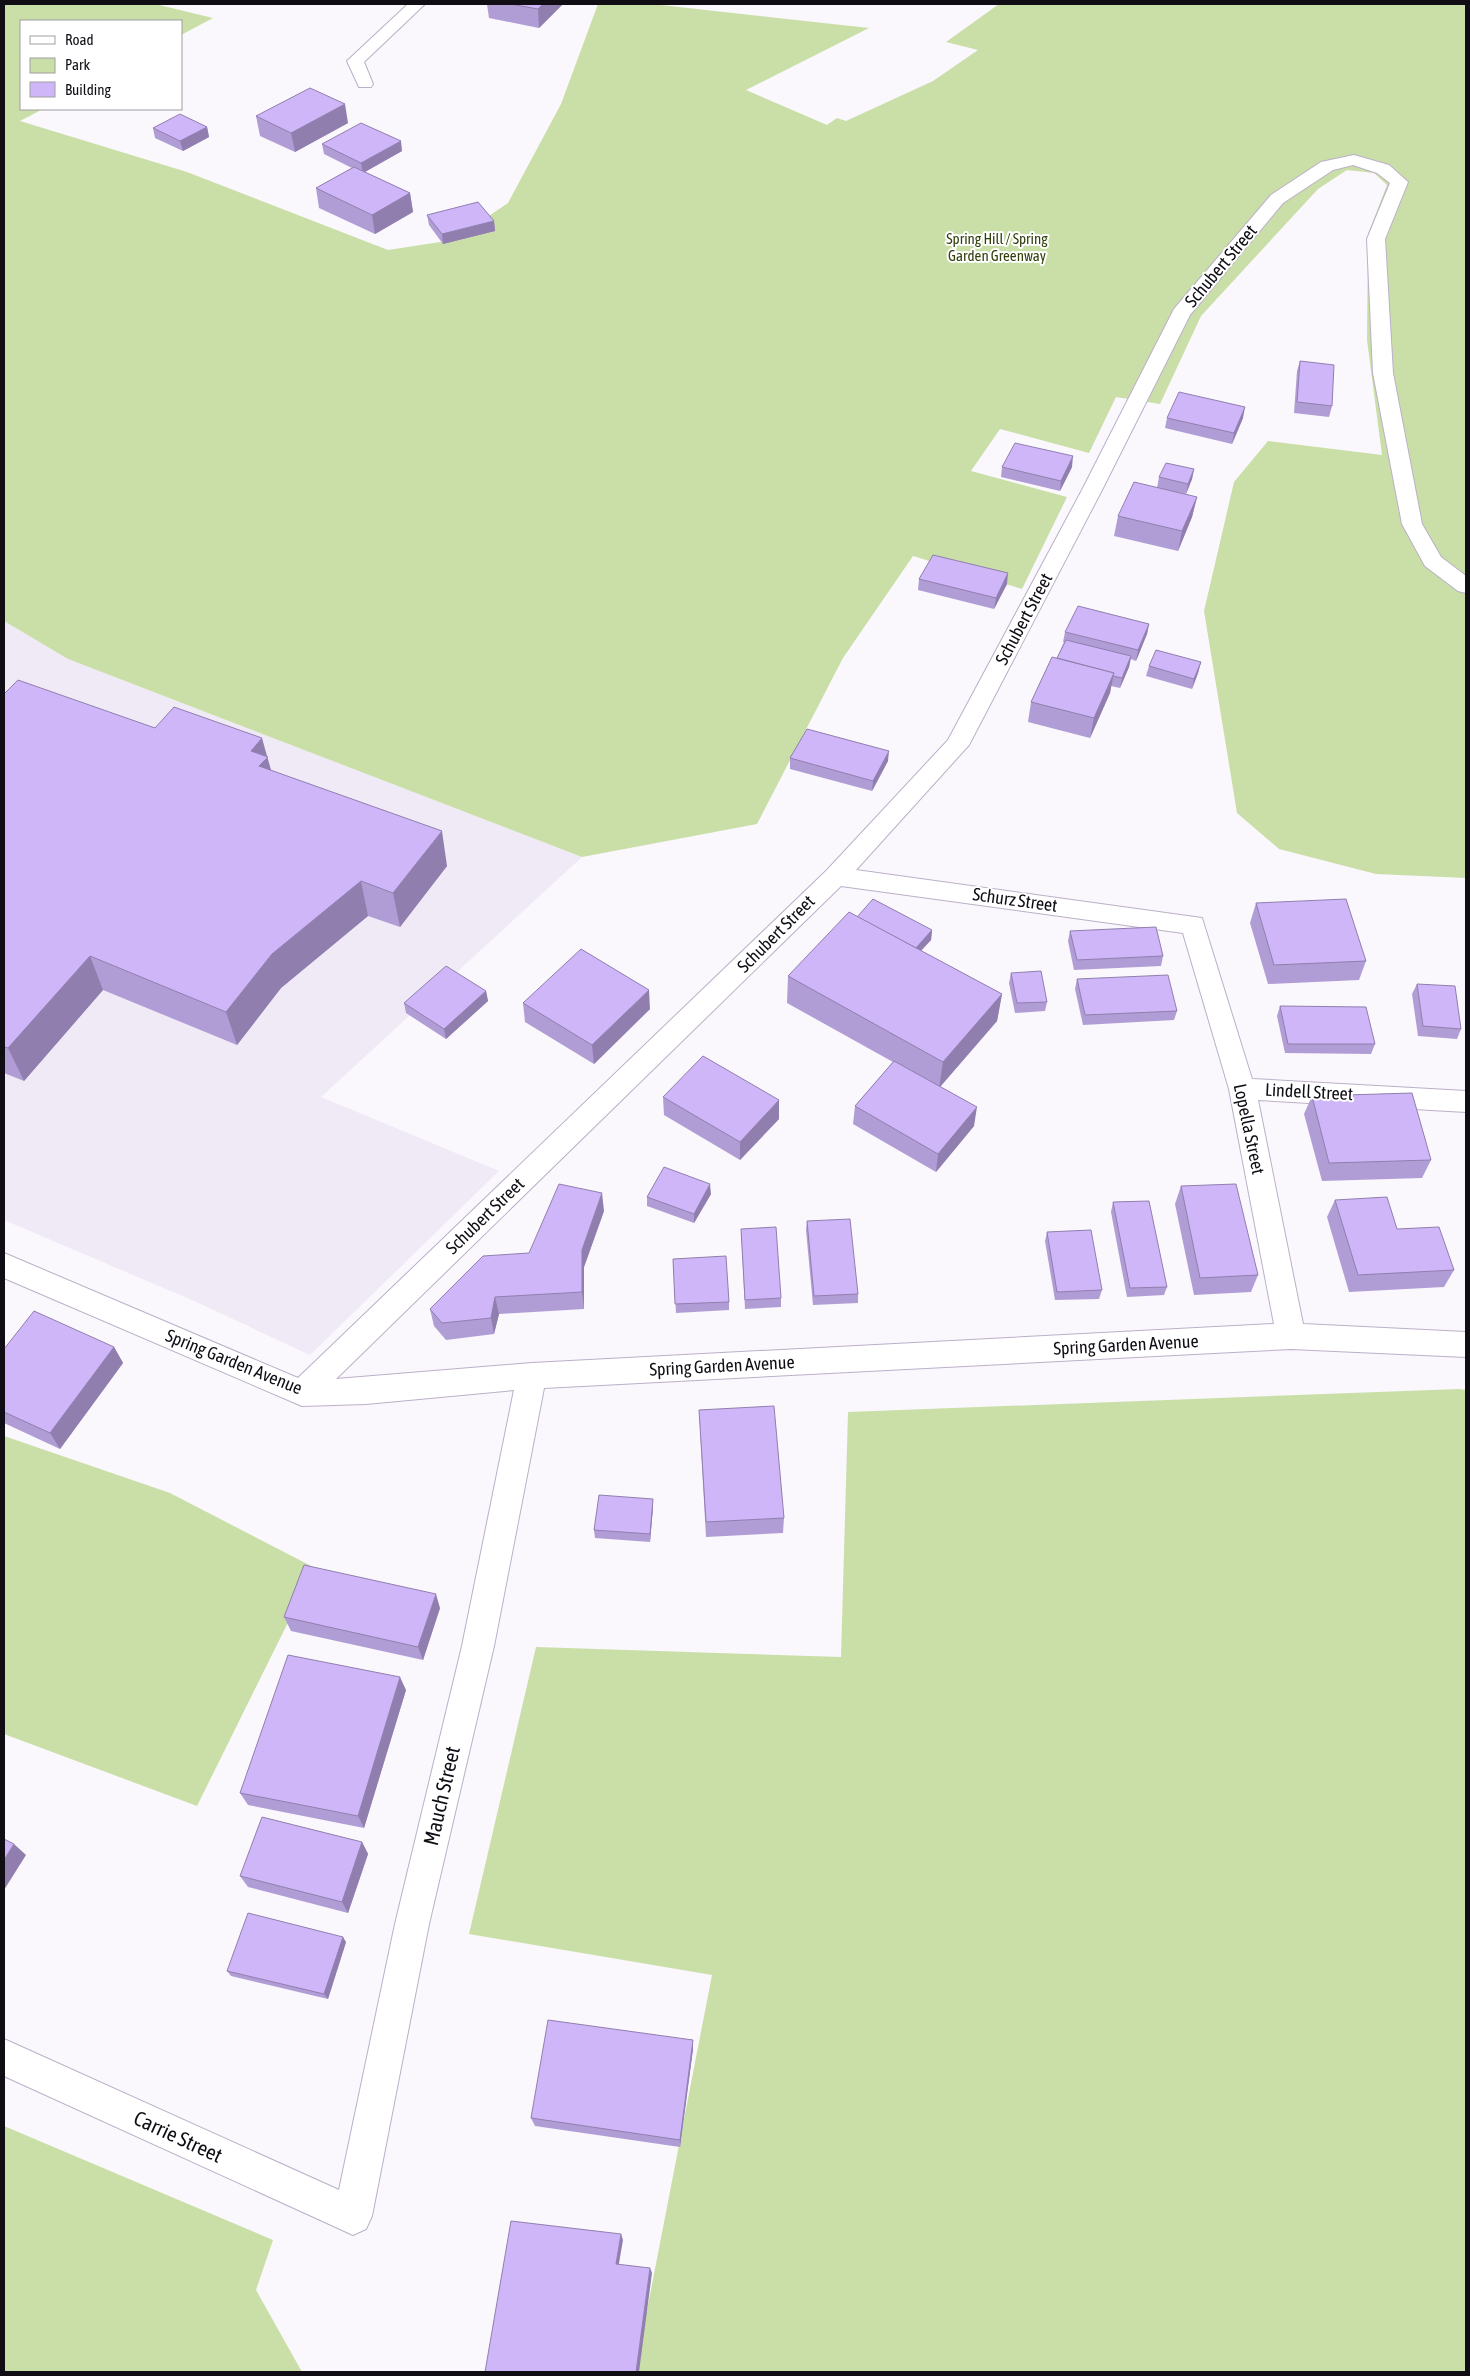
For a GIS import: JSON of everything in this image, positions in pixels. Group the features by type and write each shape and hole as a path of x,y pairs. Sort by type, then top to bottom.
{"street":[{"path":"365,84 356,62 417,4"},
{"name":"Schubert Street","path":"302,1393 836,876 957,745 1092,490 1181,313 1277,199 1327,166 1354,160 1383,169 1399,182 1376,239 1383,373 1412,524 1433,561 1466,586"},
{"name":"Schurz Street","path":"836,876 1193,925"},
{"name":"Lopella Street","path":"1193,925 1242,1089 1290,1336"},
{"name":"Lindell Street","path":"1242,1089 1466,1101"},
{"name":"Spring Garden Avenue","path":"4,1265 302,1393 366,1391 532,1376 1290,1336 1466,1345"},
{"name":"Mauch Street","path":"352,2216 412,1924 478,1646 532,1376"},
{"name":"Carrie Street","path":"4,2057 352,2216"}],"shaded area":[{"path":"4,621 68,659 582,857 321,1097 499,1171 310,1355 194,1301 4,1220"}],"green space":[{"name":"Spring Hill / Spring Garden Greenway","path":"4,4 155,4 213,18 182,34 182,20 20,20 20,110 41,110 20,121 187,172 388,250 453,240 508,203 561,104 598,4 652,4 869,28 746,90 827,125 837,118 846,121 933,81 978,50 946,42 999,4 1466,4 1466,878 1376,874 1279,849 1237,813 1204,611 1234,482 1268,441 1382,455 1367,340 1368,234 1387,185 1374,173 1347,170 1318,189 1201,316 1160,404 1116,397 1089,453 1000,429 971,471 1067,497 1022,589 913,556 843,658 757,824 582,857 68,659 4,621"},
{"path":"1466,1390 1466,2372 635,2372 712,1975 469,1934 536,1647 841,1657 848,1412"},
{"path":"4,1436 170,1493 315,1568 197,1806 4,1734"},
{"path":"4,2126 273,2240 256,2290 302,2372 4,2372"}],"building":[{"path":"510,4 543,4 538,9"},
{"path":"310,88 345,104 291,133 256,116"},
{"path":"180,114 207,127 180,141 153,128"},
{"path":"361,123 401,141 361,163 322,144"},
{"path":"354,167 410,193 372,215 316,188"},
{"path":"478,202 494,221 442,234 427,215"},
{"path":"1300,361 1334,365 1332,406 1297,402"},
{"path":"1179,392 1245,407 1234,433 1167,418"},
{"path":"1015,443 1073,456 1061,481 1002,467"},
{"path":"1166,463 1194,469 1188,484 1159,477"},
{"path":"1134,482 1197,497 1182,531 1118,516"},
{"path":"933,555 1008,573 996,598 919,579"},
{"path":"1078,606 1149,624 1138,650 1065,632"},
{"path":"1066,640 1131,656 1122,678 1113,676 1114,673 1057,658"},
{"path":"1156,650 1201,662 1194,679 1149,666"},
{"path":"1052,657 1114,673 1094,718 1031,702"},
{"path":"18,680 155,728 174,707 262,738 251,751 268,757 259,766 442,831 393,893 361,881 272,954 226,1012 90,956 8,1048 4,1047 4,694"},
{"path":"807,729 889,751 873,781 790,758"},
{"path":"873,899 932,930 916,948 857,917"},
{"path":"1346,899 1366,961 1274,965 1256,903"},
{"path":"849,912 1002,994 943,1062 788,976"},
{"path":"1156,927 1163,956 1077,960 1070,931"},
{"path":"581,949 649,990 592,1045 523,1003"},
{"path":"446,966 486,991 444,1029 404,1003"},
{"path":"1041,971 1047,1002 1017,1003 1011,973"},
{"path":"1168,975 1177,1011 1085,1015 1077,979"},
{"path":"1417,984 1455,986 1461,1029 1423,1026"},
{"path":"1280,1006 1366,1007 1375,1044 1288,1044"},
{"path":"703,1056 779,1100 740,1142 663,1097"},
{"path":"894,1061 977,1107 938,1154 855,1106"},
{"path":"1412,1093 1431,1160 1329,1163 1312,1096"},
{"path":"664,1167 710,1184 694,1214 647,1197"},
{"path":"559,1184 602,1193 582,1250 582,1292 495,1297 491,1318 442,1323 430,1309 483,1256 529,1253"},
{"path":"1236,1184 1258,1275 1200,1278 1181,1186"},
{"path":"1387,1197 1397,1229 1439,1227 1454,1270 1358,1275 1335,1200"},
{"path":"1149,1201 1167,1287 1130,1288 1113,1202"},
{"path":"850,1219 858,1294 814,1296 807,1221"},
{"path":"776,1227 781,1298 745,1300 741,1229"},
{"path":"1091,1230 1102,1290 1057,1292 1047,1232"},
{"path":"726,1256 729,1302 675,1304 673,1259"},
{"path":"34,1311 114,1347 50,1433 4,1412 4,1349"},
{"path":"774,1406 784,1518 706,1522 699,1410"},
{"path":"599,1495 653,1499 650,1534 594,1530"},
{"path":"304,1565 436,1594 418,1647 284,1617"},
{"path":"288,1655 400,1677 358,1816 240,1793"},
{"path":"262,1817 362,1842 342,1902 240,1876"},
{"path":"4,1839 14,1844 4,1860"},
{"path":"248,1913 343,1937 324,1994 227,1971"},
{"path":"548,2020 693,2040 680,2140 531,2118"},
{"path":"511,2221 621,2234 616,2264 650,2268 636,2372 485,2372"}]}
